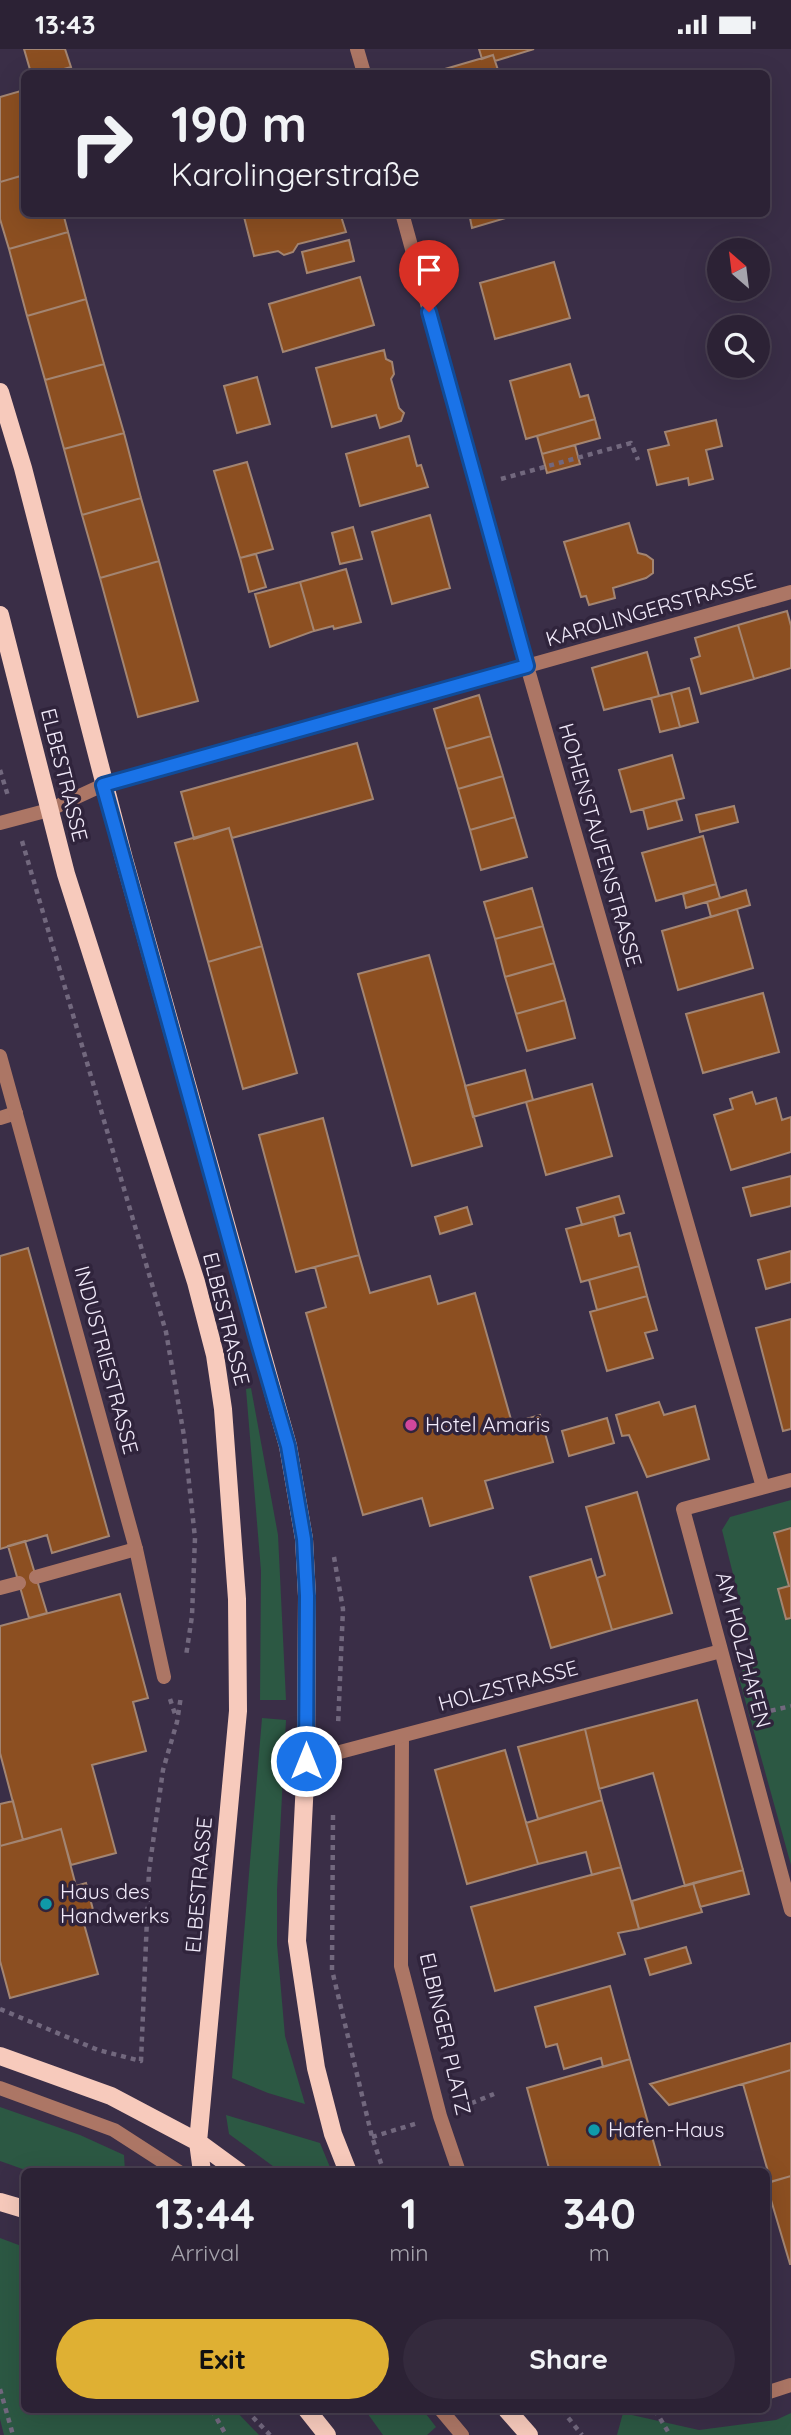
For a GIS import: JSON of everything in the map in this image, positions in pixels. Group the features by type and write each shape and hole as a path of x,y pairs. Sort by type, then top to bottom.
{"main road":[{"name":"ELBESTRASSE","path":"0,392 23,468 103,785 288,1446 304,1539 307,1596 306,1761"},
{"name":"ELBESTRASSE","path":"0,615 66,874 196,1282 215,1355 223,1409 237,1599 238,1711 198,2142"},
{"path":"306,1761 297,1941 316,2068 333,2134 346,2168"},
{"path":"0,2056 111,2096 198,2142 234,2168"},
{"path":"198,2142 201,2168"},
{"path":"0,2202 21,2208"},
{"path":"309,2413 327,2435"},
{"path":"509,2413 529,2435"}],"street":[{"path":"357,49 363,70"},
{"name":"HOHENSTAUFENSTRASSE","path":"403,217 527,666 763,1487"},
{"name":"KAROLINGERSTRASSE","path":"0,823 49,810 103,785 791,592"},
{"name":"INDUSTRIESTRASSE","path":"0,1056 136,1549 164,1677"},
{"path":"0,1118 16,1113"},
{"name":"AM HOLZHAFEN","path":"791,1480 683,1509 791,1910"},
{"path":"36,1577 136,1549"},
{"path":"0,1588 19,1583"},
{"name":"HOLZSTRASSE","path":"306,1761 721,1651"},
{"name":"ELBINGER PLATZ","path":"402,1736 401,1966 436,2102 458,2168"},
{"path":"0,2088 114,2130 173,2168"},
{"path":"770,2392 791,2385"},
{"path":"444,2413 462,2435"}],"path":[{"path":"477,485 631,443 638,460"},
{"path":"0,770 166,1332 184,1436 195,1538 192,1616 184,1669"},
{"path":"0,2009 98,2050 141,2061 149,1871 163,1770 177,1722 181,1695"},
{"path":"333,1805 332,1970 372,2137 383,2168"},
{"path":"0,2389 13,2435"},
{"path":"214,2413 226,2435"},
{"path":"249,2413 270,2435"},
{"path":"564,2413 582,2435"},
{"path":"657,2413 670,2435"}],"green space":[{"path":"251,1388 278,1535 286,1700 260,1700 261,1571 246,1389"},
{"path":"791,1500 791,1865 739,1678 752,1650 722,1530 730,1517"},
{"path":"262,1718 286,1720 277,1890 277,1944 285,2036 305,2104 232,2078"},
{"path":"0,2107 80,2135 124,2155 125,2168 21,2168 0,2161"},
{"path":"226,2115 320,2143 330,2168 276,2168 229,2134"},
{"path":"0,2238 21,2246 21,2413 238,2413 259,2435 4,2435 0,2419"},
{"path":"367,2413 425,2413 436,2427 427,2435 383,2435"},
{"path":"623,2413 699,2430 776,2420 791,2413 791,2435 617,2435"}],"building":[{"path":"24,49 65,49 71,67 60,70 30,70"},
{"path":"479,49 534,49 495,61 493,55 482,59"},
{"path":"493,55 498,70 445,70"},
{"path":"21,91 21,176 0,182 0,97"},
{"path":"21,176 21,217 64,217 68,232 9,249 0,219 0,182"},
{"path":"244,217 341,217 346,232 298,244 293,252 284,255 278,251 254,256"},
{"path":"470,217 509,217 472,228"},
{"path":"68,232 86,299 27,316 9,249"},
{"path":"349,240 354,261 307,273 302,252"},
{"path":"554,262 570,318 495,339 480,283"},
{"path":"360,277 374,325 283,352 269,304"},
{"path":"86,299 104,364 45,380 27,316"},
{"path":"384,350 386,359 392,362 394,374 391,379 399,408 404,413 401,421 380,428 376,415 332,427 316,368"},
{"path":"104,364 124,433 64,449 45,380"},
{"path":"570,364 580,397 588,395 595,419 526,439 510,381"},
{"path":"257,377 270,424 237,433 224,386"},
{"path":"595,419 600,438 542,454 537,436"},
{"path":"716,420 722,446 706,450 713,479 689,485 688,478 657,485 648,450 669,445 665,432"},
{"path":"124,433 141,498 82,515 64,449"},
{"path":"409,436 417,466 421,465 428,487 360,506 346,454"},
{"path":"575,445 580,464 547,473 542,454"},
{"path":"247,462 273,549 240,558 214,471"},
{"path":"141,498 159,561 100,578 82,515"},
{"path":"430,515 450,588 392,604 372,532"},
{"path":"629,523 638,553 653,560 653,573 646,578 613,588 615,598 589,605 586,596 581,597 564,542"},
{"path":"353,527 362,559 340,564 332,533"},
{"path":"256,554 266,587 249,592 240,558"},
{"path":"159,561 198,701 138,717 100,578"},
{"path":"346,569 361,622 314,631 300,582"},
{"path":"300,582 314,631 270,647 255,594"},
{"path":"787,611 791,626 791,668 754,679 738,625"},
{"path":"738,625 754,679 701,694 691,659 700,656 695,638"},
{"path":"647,652 659,696 604,710 592,668"},
{"path":"689,688 698,722 680,727 671,693"},
{"path":"671,693 680,727 660,732 651,698"},
{"path":"479,695 491,736 446,749 434,709"},
{"path":"491,736 503,776 458,789 446,749"},
{"path":"357,743 373,799 232,838 229,828 194,839 181,792"},
{"path":"672,755 684,798 631,812 619,770"},
{"path":"503,776 515,817 470,830 458,789"},
{"path":"676,800 682,820 648,829 643,809"},
{"path":"734,806 738,822 700,832 696,815"},
{"path":"515,817 527,857 481,870 470,830"},
{"path":"229,828 262,946 208,962 175,843"},
{"path":"703,836 716,884 656,901 642,853"},
{"path":"716,884 720,898 686,908 683,894"},
{"path":"532,888 543,926 495,939 484,902"},
{"path":"746,890 750,905 711,917 707,902"},
{"path":"737,909 753,968 678,990 662,931"},
{"path":"543,926 554,963 505,977 495,939"},
{"path":"262,946 297,1073 243,1089 208,962"},
{"path":"429,955 482,1146 412,1166 358,974"},
{"path":"554,963 565,1000 516,1014 505,977"},
{"path":"763,993 779,1052 703,1073 686,1014"},
{"path":"565,1000 575,1038 527,1051 516,1014"},
{"path":"525,1070 533,1100 473,1117 465,1086"},
{"path":"592,1084 612,1156 546,1175 526,1102"},
{"path":"752,1092 756,1104 776,1098 782,1120 791,1117 791,1152 731,1170 714,1115 733,1109 730,1099"},
{"path":"323,1118 359,1255 296,1272 259,1135"},
{"path":"791,1176 791,1206 751,1216 743,1188"},
{"path":"619,1196 624,1213 582,1225 577,1208"},
{"path":"467,1207 472,1224 440,1234 435,1217"},
{"path":"614,1216 619,1236 630,1233 639,1266 581,1282 566,1229"},
{"path":"28,1248 109,1536 52,1553 47,1535 0,1549 0,1256"},
{"path":"791,1251 791,1282 766,1289 758,1260"},
{"path":"359,1255 370,1293 430,1276 438,1304 475,1293 512,1423 540,1415 553,1462 485,1481 493,1508 430,1526 422,1498 363,1515 306,1313 326,1307 315,1267"},
{"path":"639,1266 647,1296 597,1310 589,1280"},
{"path":"647,1296 657,1330 645,1333 653,1358 607,1371 590,1312"},
{"path":"791,1319 791,1429 783,1431 756,1328"},
{"path":"659,1402 664,1415 695,1406 709,1459 647,1477 629,1435 622,1436 616,1415"},
{"path":"607,1418 614,1443 569,1456 562,1431"},
{"path":"637,1492 672,1613 612,1630 597,1578 605,1575 586,1507"},
{"path":"791,1528 791,1618 786,1619 778,1589 789,1586 774,1533"},
{"path":"25,1541 47,1613 29,1618 8,1546"},
{"path":"591,1559 612,1630 551,1648 530,1577"},
{"path":"120,1594 148,1698 133,1702 146,1751 92,1765 116,1853 71,1865 61,1829 23,1840 0,1753 0,1626"},
{"path":"697,1700 743,1870 685,1886 653,1773 599,1789 585,1729"},
{"path":"585,1729 602,1800 538,1819 518,1747"},
{"path":"505,1750 538,1864 467,1884 435,1770"},
{"path":"602,1800 621,1867 592,1875 586,1852 538,1864 526,1823"},
{"path":"13,1801 23,1840 0,1846 0,1804"},
{"name":"Haus des Handwerks","path":"61,1829 76,1886 86,1883 96,1921 84,1924 98,1974 10,1998 0,1961 0,1846"},
{"path":"621,1867 639,1929 618,1933 625,1954 495,1991 471,1907"},
{"path":"743,1870 749,1894 700,1907 693,1883"},
{"path":"693,1883 702,1912 639,1929 632,1901"},
{"path":"686,1947 691,1963 650,1975 645,1959"},
{"path":"610,1986 630,2059 603,2067 601,2058 564,2069 557,2044 546,2047 535,2007"},
{"path":"791,2043 791,2070 669,2105 650,2084"},
{"name":"Hafen-Haus","path":"630,2059 661,2168 549,2168 527,2088"},
{"path":"791,2070 791,2176 771,2182 770,2168 767,2168 743,2084"},
{"path":"791,2176 791,2264 770,2196 770,2182"}],"place":[{"name":"Hotel Amaris","path":"411,1425"},
{"name":"Haus des Handwerks","path":"46,1904"},
{"name":"Hafen-Haus","path":"594,2130"}],"route":[{"path":"306,1761 307,1596 304,1539 288,1446 103,785 527,666 429,312"}]}
